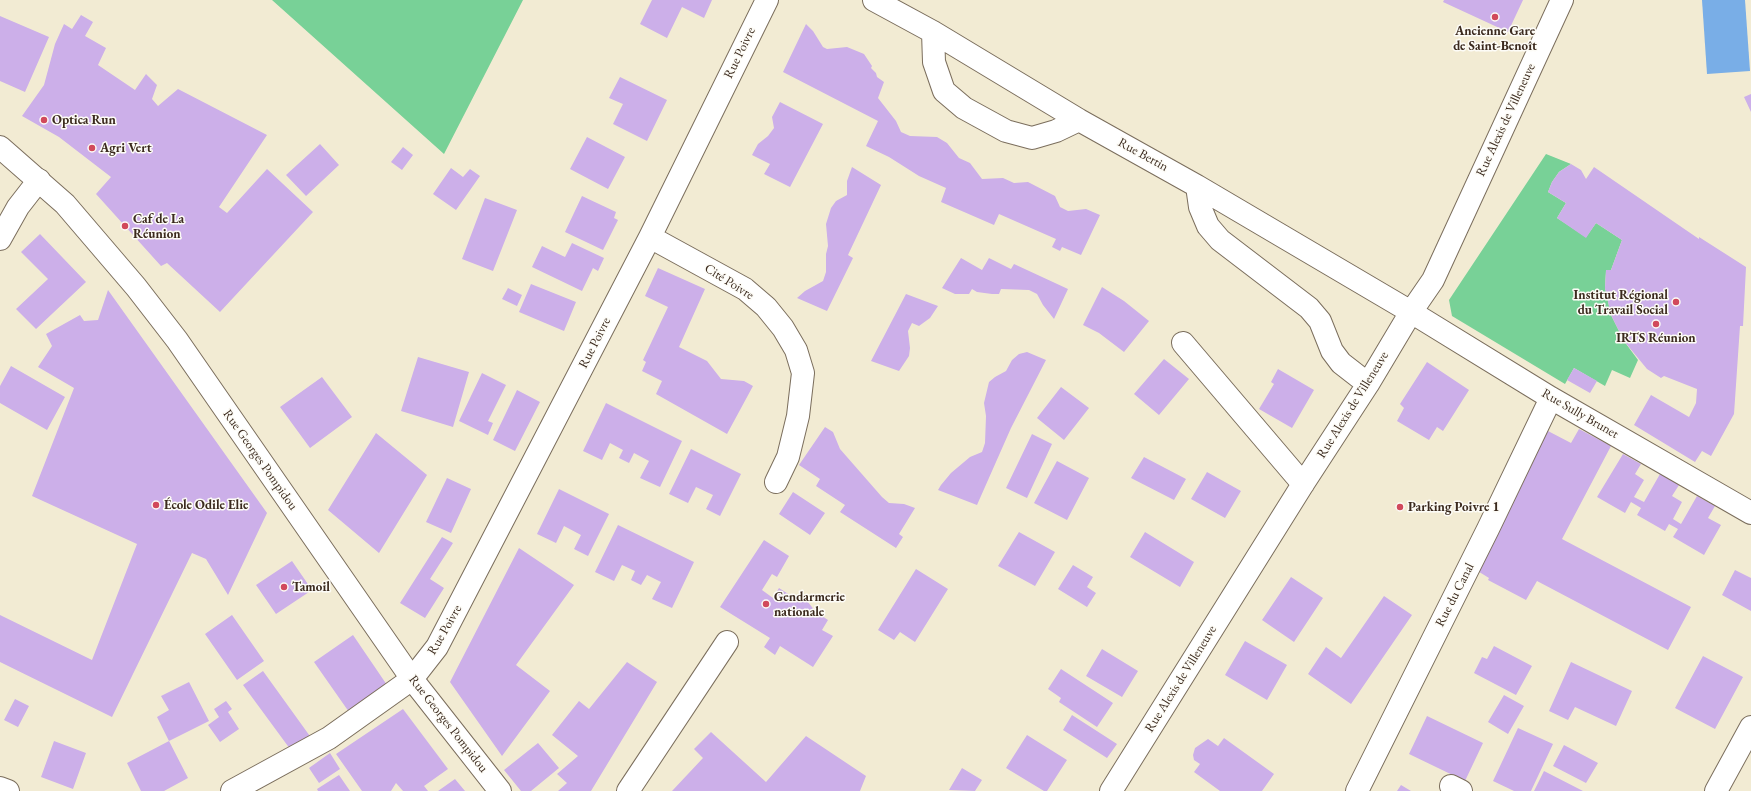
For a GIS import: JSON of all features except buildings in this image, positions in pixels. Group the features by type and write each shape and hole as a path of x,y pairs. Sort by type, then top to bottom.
{"street":[{"name":"Rue Poivre","path":"232,791 329,738 412,679 437,647 650,237 767,0"},
{"name":"Rue Bertin","path":"874,0 933,32 1079,120 1197,186 1411,312"},
{"name":"Rue Alexis de Villeneuve","path":"1111,791 1302,484 1368,384 1411,312 1433,280 1562,0"},
{"path":"933,32 934,62 944,91 964,108 1006,131 1032,138 1056,131 1079,120"},
{"name":"Rue Georges Pompidou","path":"0,147 65,204 100,243 177,340 412,679 500,791"},
{"path":"0,239 18,207 39,180"},
{"path":"1197,186 1200,207 1208,226 1220,240 1309,308 1320,321 1332,351 1341,363 1368,384"},
{"name":"Cité Poivre","path":"650,237 745,289 766,307 783,328 796,350 803,373 798,416 788,457 776,482"},
{"name":"Rue Sully Brunet","path":"1411,312 1551,398 1751,513"},
{"path":"1183,343 1302,484"},
{"name":"Rue du Canal","path":"1357,791 1485,536 1551,398"},
{"path":"628,791 727,642"},
{"path":"1716,791 1751,727"},
{"path":"0,788 8,791"}],"green space":[{"path":"272,0 523,0 444,154"},
{"path":"1546,154 1571,164 1559,172 1552,182 1548,192 1566,203 1557,218 1586,237 1596,223 1622,240 1611,270 1606,271 1605,288 1611,315 1624,341 1638,360 1630,378 1612,370 1605,386 1574,368 1565,384 1452,316 1449,300"}],"water":[{"path":"1702,0 1745,0 1750,71 1707,74"}],"place":[{"name":"Ancienne Gare de Saint-Benoît","path":"1495,17"},
{"name":"Optica Run","path":"44,120"},
{"name":"Agri Vert","path":"92,148"},
{"name":"Caf de La Réunion","path":"125,226"},
{"name":"Institut Régional du Travail Social","path":"1676,302"},
{"name":"IRTS Réunion","path":"1656,324"},
{"name":"École Odile Elie","path":"156,505"},
{"name":"Parking Poivre 1","path":"1400,507"},
{"name":"Tamoil","path":"284,587"},
{"name":"Gendarmerie nationale","path":"766,604"}]}
